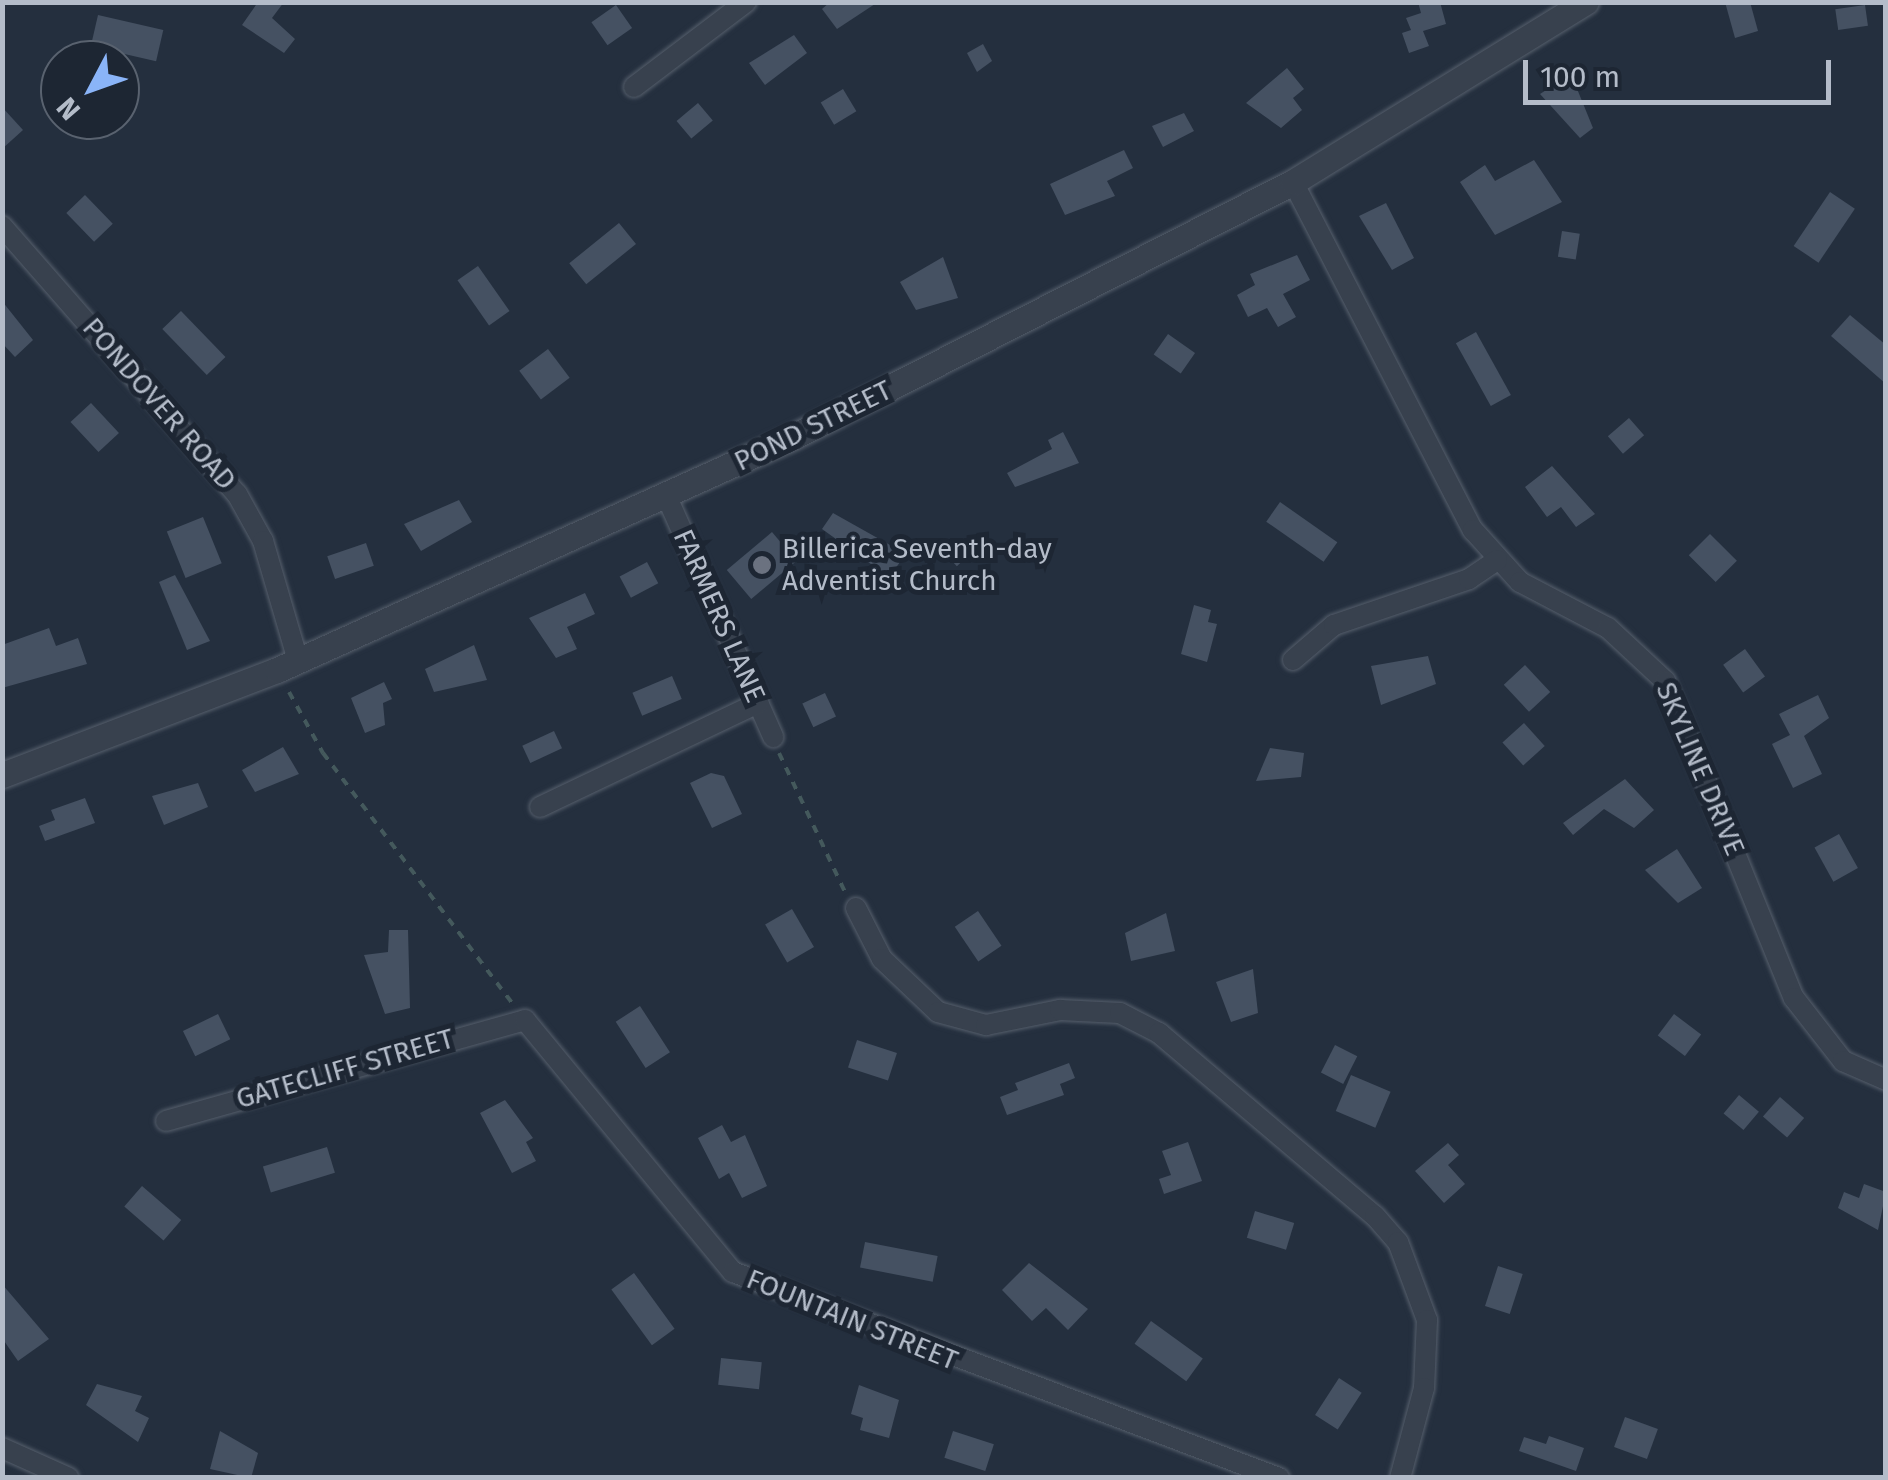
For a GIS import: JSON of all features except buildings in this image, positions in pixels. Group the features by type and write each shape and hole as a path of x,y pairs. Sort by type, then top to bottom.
{"street":[{"path":"634,87 746,2"},
{"name":"POND STREET","path":"2,775 287,666 666,495 1292,182 1586,2"},
{"name":"SKYLINE DRIVE","path":"1292,182 1460,505 1498,560 1542,597 1621,637 1666,681 1794,998 1843,1061 1886,1080"},
{"name":"PONDOVER ROAD","path":"2,226 237,494 262,541 287,666"},
{"name":"FARMERS LANE","path":"666,495 772,737"},
{"path":"1293,660 1334,625 1469,579 1498,560"},
{"path":"540,807 758,703"},
{"path":"856,908 882,959 938,1012 986,1025 1060,1010 1120,1013 1159,1033 1376,1216 1398,1242 1427,1320 1424,1388 1400,1478"},
{"name":"GATECLIFF STREET","path":"166,1121 524,1020"},
{"name":"FOUNTAIN STREET","path":"524,1020 732,1272 1279,1478"},
{"path":"2,1448 69,1478"}],"path":[{"path":"287,666 334,763 524,1020"},
{"path":"772,737 856,908"}],"place":[{"name":"Billerica Seventh-day Adventist Church","path":"762,565"}]}
